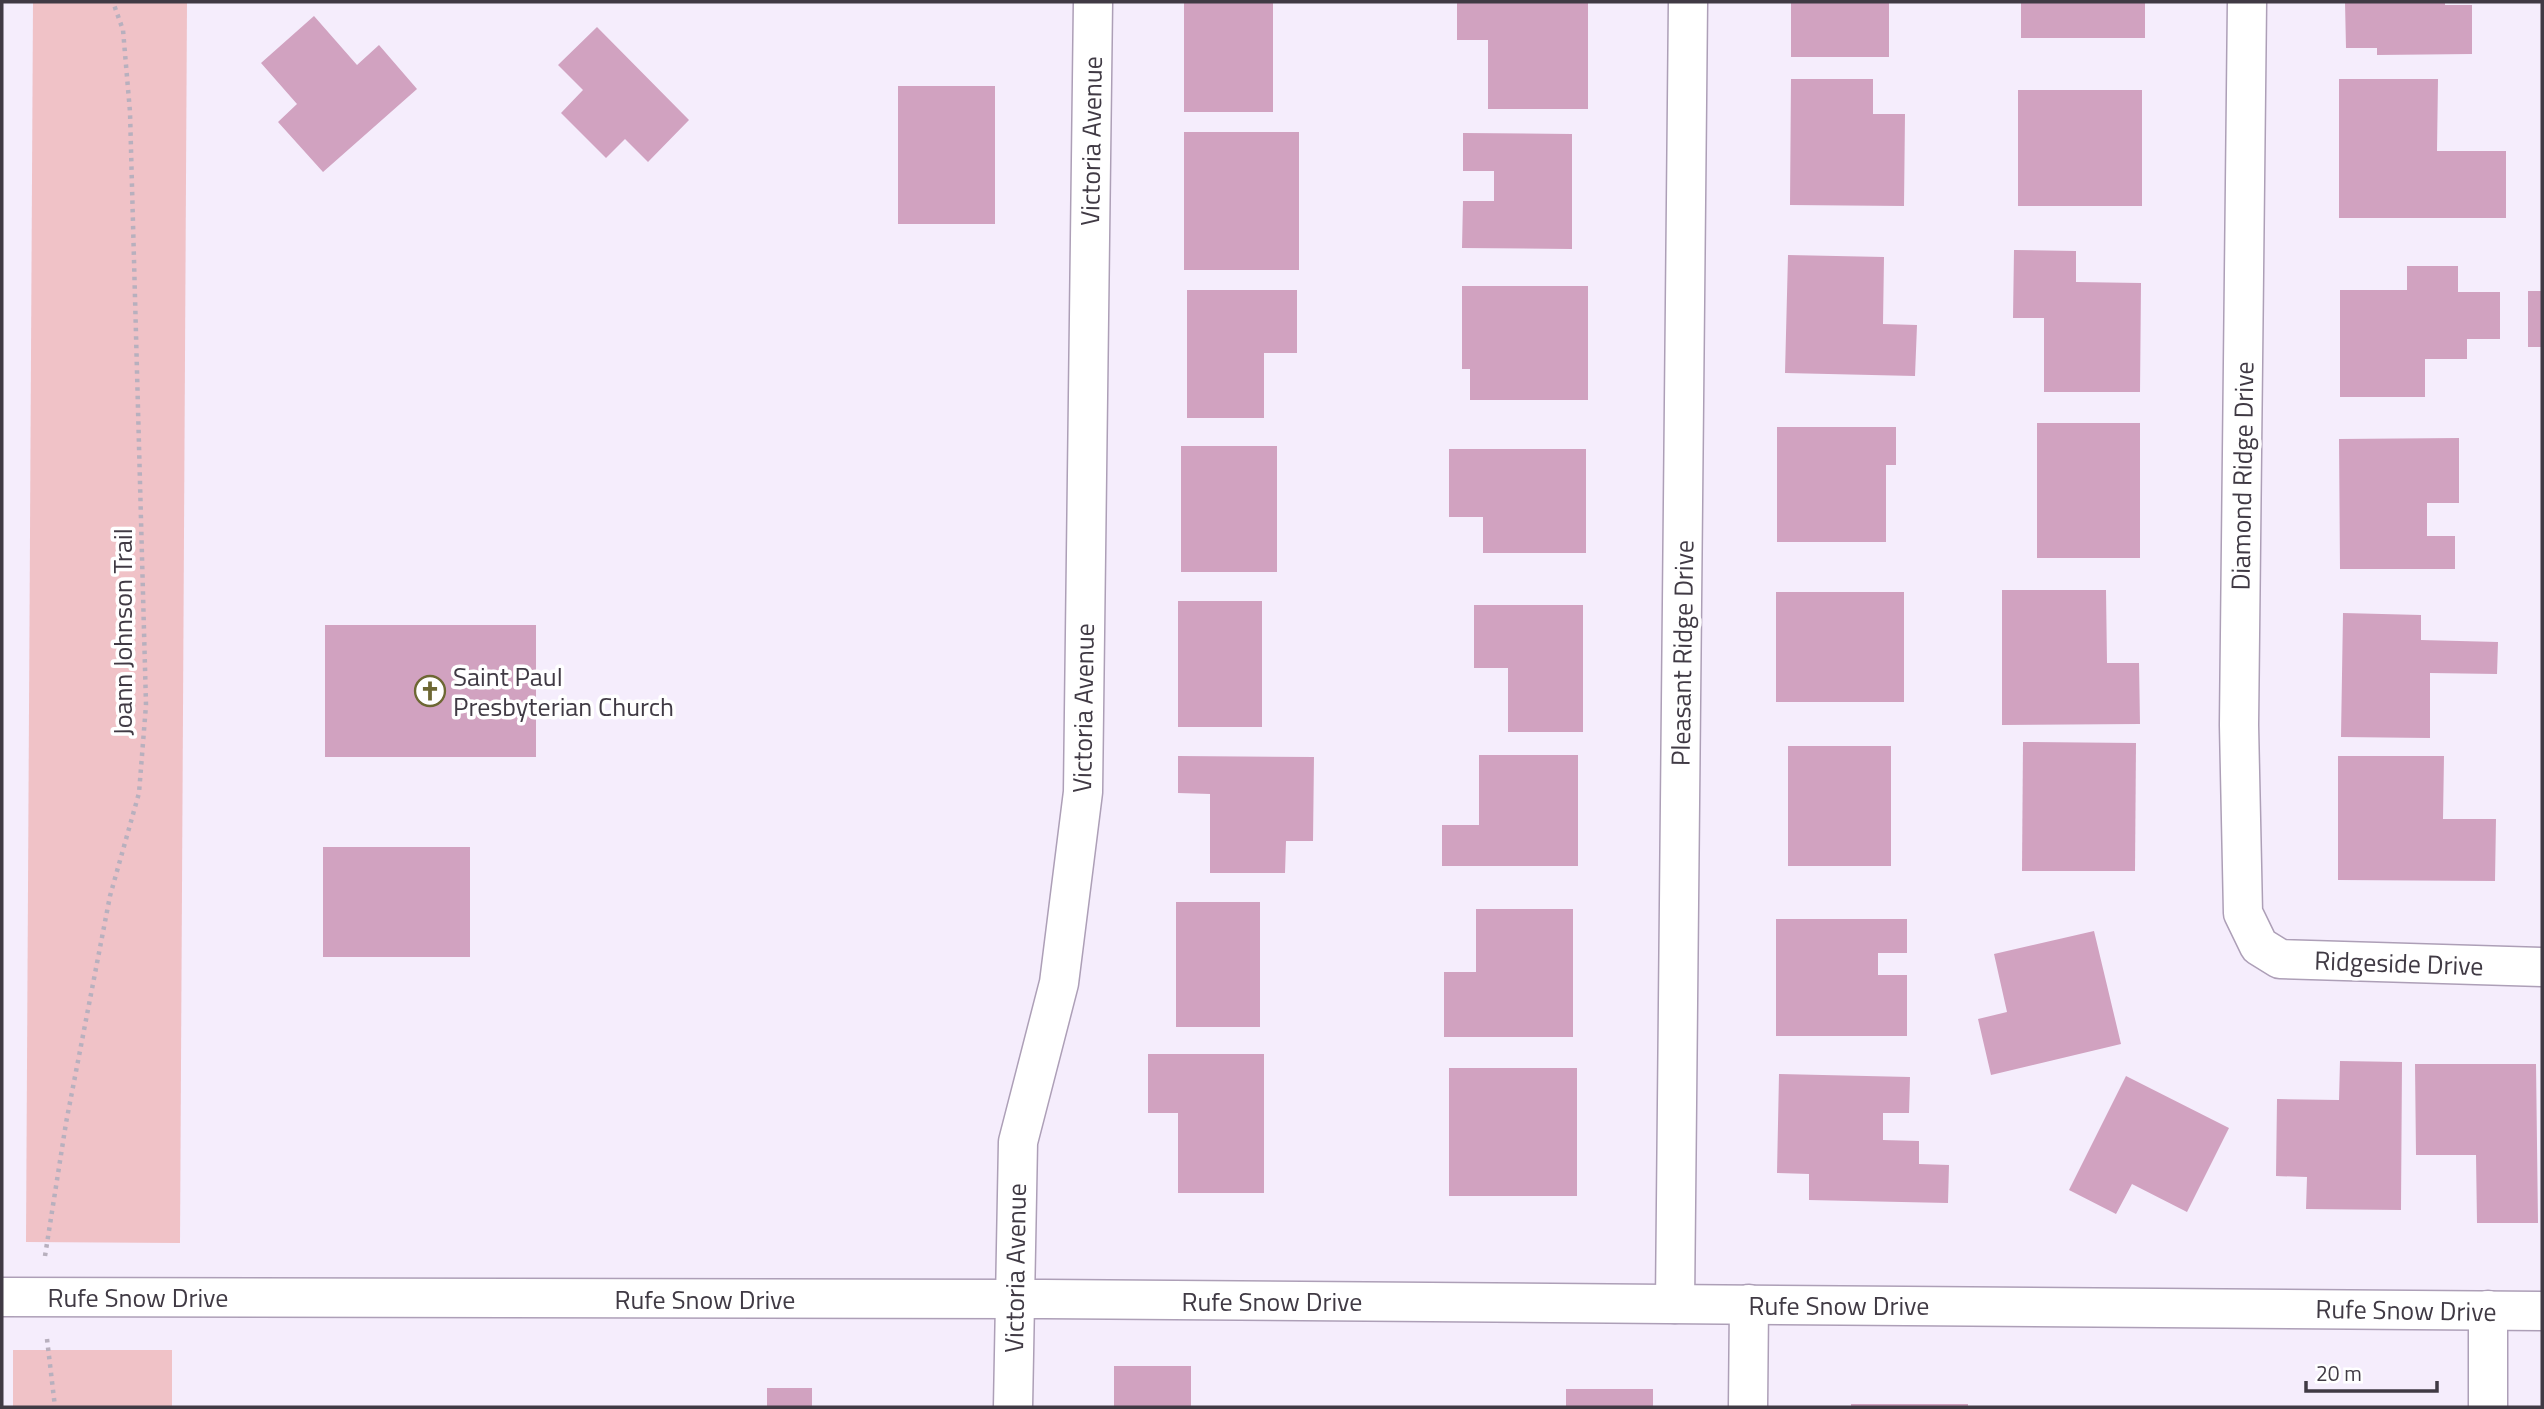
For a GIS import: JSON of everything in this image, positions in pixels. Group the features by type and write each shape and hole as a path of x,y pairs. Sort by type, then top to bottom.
{"street":[{"name":"Victoria Avenue","path":"1013,1407 1018,1142 1059,983 1083,792 1093,2"},
{"name":"Pleasant Ridge Drive","path":"1675,1304 1688,2"},
{"name":"Diamond Ridge Drive","path":"2247,2 2239,726 2243,913 2259,946"},
{"name":"Ridgeside Drive","path":"2259,946 2280,960 2542,967"},
{"name":"Rufe Snow Drive","path":"2,1297 1014,1299 2542,1311"},
{"path":"1748,1304 1748,1407"},
{"path":"2488,1310 2488,1407"}],"path":[{"name":"Joann Johnson Trail","path":"44,1255 66,1123 110,896 139,793 146,705 130,112 123,30 113,2"},
{"path":"47,1342 55,1407"}],"shaded area":[{"path":"33,2 187,2 180,1243 26,1242"},
{"path":"13,1350 172,1350 172,1407 13,1407"}],"building":[{"path":"1184,2 1273,2 1273,112 1184,112"},
{"path":"1457,2 1588,2 1588,109 1488,109 1488,40 1457,40"},
{"path":"1791,2 1889,2 1889,57 1791,57"},
{"path":"2021,2 2145,2 2145,38 2021,38"},
{"path":"2345,2 2445,2 2445,5 2472,5 2472,54 2377,55 2377,48 2346,48"},
{"path":"314,16 357,65 379,45 417,89 323,172 278,122 297,104 261,63"},
{"path":"597,27 689,120 648,162 625,139 606,158 561,113 583,90 558,65"},
{"path":"1791,79 1873,79 1873,114 1905,114 1904,206 1790,205"},
{"path":"2339,79 2438,79 2437,151 2506,151 2506,218 2339,218"},
{"path":"898,86 995,86 995,224 898,224"},
{"path":"2018,90 2142,90 2142,206 2018,206"},
{"path":"1184,132 1299,132 1299,270 1184,270"},
{"path":"1463,133 1572,134 1572,249 1462,248 1463,201 1494,201 1494,171 1463,171"},
{"path":"2014,250 2076,251 2076,282 2141,283 2140,392 2044,392 2044,318 2013,318"},
{"path":"1788,255 1884,257 1883,324 1917,325 1915,376 1785,373"},
{"path":"2407,266 2458,266 2458,292 2500,292 2500,339 2467,339 2467,359 2425,359 2425,397 2340,397 2340,290 2407,290"},
{"path":"1462,286 1588,286 1588,400 1470,400 1470,369 1462,369"},
{"path":"1187,290 1297,290 1297,353 1264,353 1264,418 1187,418"},
{"path":"2528,291 2542,291 2542,347 2528,347"},
{"path":"2037,423 2140,423 2140,558 2037,558"},
{"path":"1777,427 1896,427 1896,465 1886,465 1886,542 1777,542"},
{"path":"2459,438 2459,503 2427,503 2427,536 2455,536 2455,569 2340,569 2339,439"},
{"path":"1181,446 1277,446 1277,572 1181,572"},
{"path":"1449,449 1586,449 1586,553 1483,553 1483,517 1449,517"},
{"path":"2002,590 2106,590 2107,663 2139,663 2140,724 2002,725"},
{"path":"1776,592 1904,592 1904,702 1776,702"},
{"path":"1178,601 1262,601 1262,727 1178,727"},
{"path":"1474,605 1583,605 1583,732 1508,732 1508,668 1474,668"},
{"path":"2343,613 2421,615 2421,640 2498,642 2497,674 2430,673 2430,738 2341,737"},
{"name":"Saint Paul Presbyterian Church","path":"325,625 536,625 536,757 325,757"},
{"path":"2023,742 2136,743 2135,871 2022,871"},
{"path":"1788,746 1891,746 1891,866 1788,866"},
{"path":"1479,755 1578,755 1578,866 1442,866 1442,825 1479,825"},
{"path":"1178,756 1314,757 1313,841 1286,841 1285,873 1210,873 1210,794 1178,793"},
{"path":"2338,756 2444,756 2443,819 2496,819 2495,881 2338,880"},
{"path":"323,847 470,847 470,957 323,957"},
{"path":"1176,902 1260,902 1260,1027 1176,1027"},
{"path":"1476,909 1573,909 1573,1037 1444,1037 1444,972 1476,972"},
{"path":"1776,919 1907,919 1907,953 1878,953 1878,975 1907,975 1907,1036 1776,1036"},
{"path":"2094,931 2121,1044 1991,1075 1978,1019 2007,1012 1994,954"},
{"path":"1148,1054 1264,1054 1264,1193 1178,1193 1178,1113 1148,1113"},
{"path":"2340,1061 2402,1062 2401,1210 2306,1209 2307,1177 2276,1176 2277,1099 2339,1100"},
{"path":"2415,1064 2536,1064 2538,1223 2477,1223 2476,1155 2416,1155"},
{"path":"1449,1068 1577,1068 1577,1196 1449,1196"},
{"path":"1779,1074 1910,1077 1909,1113 1883,1113 1883,1140 1919,1141 1919,1164 1949,1165 1948,1203 1809,1200 1809,1174 1777,1173"},
{"path":"2126,1076 2229,1128 2187,1212 2132,1184 2116,1214 2069,1190"},
{"path":"1114,1366 1191,1366 1191,1407 1114,1407"},
{"path":"767,1388 812,1388 812,1407 767,1407"},
{"path":"1566,1389 1653,1389 1653,1407 1566,1407"},
{"path":"1851,1404 1968,1404 1968,1407 1851,1407"}],"place":[{"name":"Saint Paul Presbyterian Church","path":"430,691"}]}
